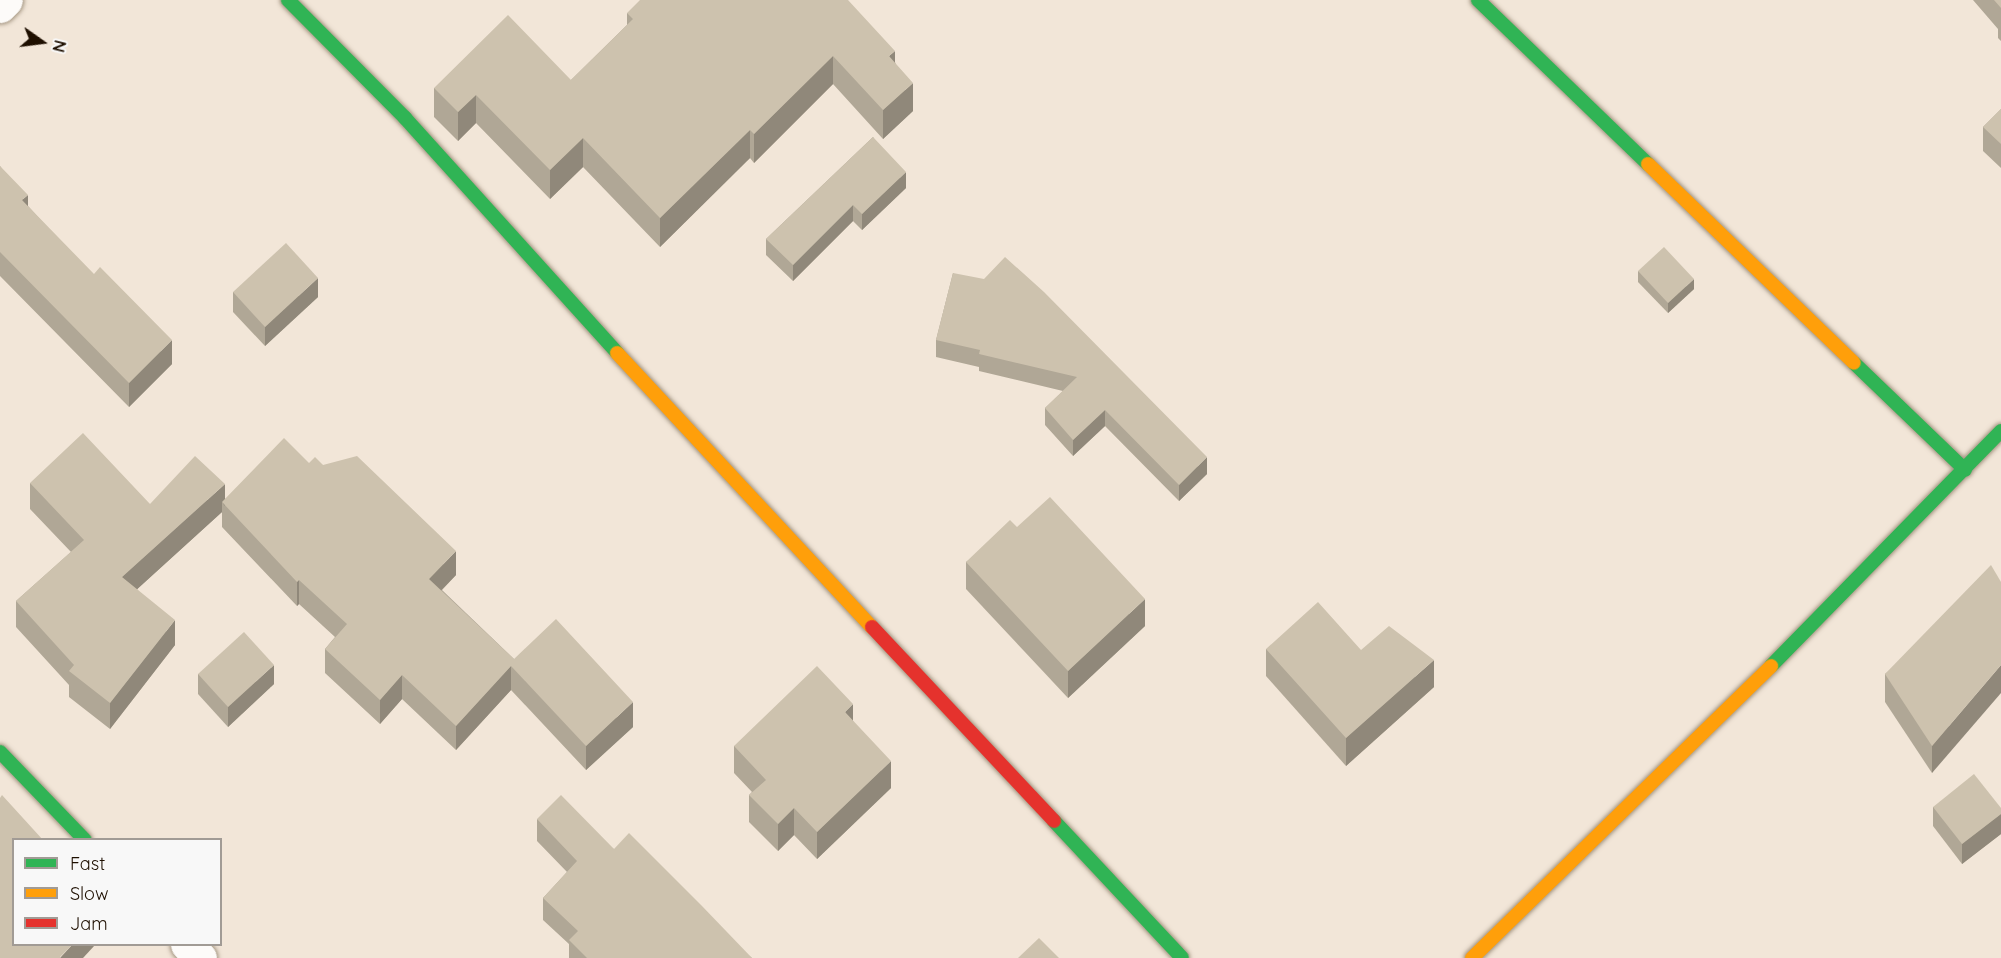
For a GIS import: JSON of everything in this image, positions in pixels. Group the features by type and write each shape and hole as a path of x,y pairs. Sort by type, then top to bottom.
{"street":[{"path":"0,6 6,0"},
{"path":"288,0 405,118 687,430 1182,958"},
{"path":"1478,0 1965,470"},
{"path":"1472,958 1759,678 2001,431"},
{"path":"0,752 83,838"},
{"path":"188,946 200,958"}],"building":[{"path":"640,0 848,0 895,51 889,56 913,83 883,110 833,56 754,134 750,130 660,218 583,138 550,170 476,95 458,112 434,88 508,15 571,80 633,19 627,13"},
{"path":"1994,0 2001,0 2001,8"},
{"path":"2001,109 2001,144 1983,127"},
{"path":"873,137 906,172 862,214 853,205 793,265 766,239"},
{"path":"0,166 28,195 22,200 94,274 100,267 172,340 129,383 0,252"},
{"path":"286,243 318,278 265,327 233,292"},
{"path":"1664,247 1694,279 1668,303 1638,271"},
{"path":"1005,257 1044,292 1207,457 1179,485 1105,410 1073,440 1045,408 1077,377 979,354 980,350 936,340 953,273 984,279"},
{"path":"83,433 150,504 195,456 225,484 122,577 175,620 110,703 69,671 74,665 16,601 84,540 30,483"},
{"path":"284,438 309,463 315,457 323,465 357,456 456,551 429,579 514,659 556,619 633,702 586,746 511,666 456,726 402,675 380,700 325,649 347,624 299,580 297,582 222,502"},
{"path":"1050,497 1145,599 1068,671 966,562 1010,520 1017,527"},
{"path":"1991,565 2001,582 2001,665 1932,746 1885,674"},
{"path":"1318,602 1361,650 1389,626 1434,660 1346,738 1266,649"},
{"path":"244,632 274,665 228,707 198,674"},
{"path":"817,666 853,704 845,712 891,761 817,832 794,808 778,824 749,795 766,780 734,746"},
{"path":"1974,774 2001,808 2001,814 1962,844 1933,807"},
{"path":"2,795 41,838 12,838 12,946 71,946 61,958 0,958 0,798"},
{"path":"561,795 614,849 629,833 752,958 587,958 569,940 578,931 543,898 577,861 537,819"},
{"path":"1039,938 1059,958 1018,958"}],"traffic: fast":[{"path":"288,0 405,118 617,353"},
{"path":"1478,0 1648,164"},
{"path":"1854,363 1965,470"},
{"path":"1771,666 2001,431"},
{"path":"0,752 83,838"},
{"path":"1054,821 1182,958"}],"traffic: slow":[{"path":"1648,164 1854,363"},
{"path":"617,353 872,627"},
{"path":"1472,958 1771,666"}],"traffic: jam":[{"path":"872,627 1054,821"}]}
